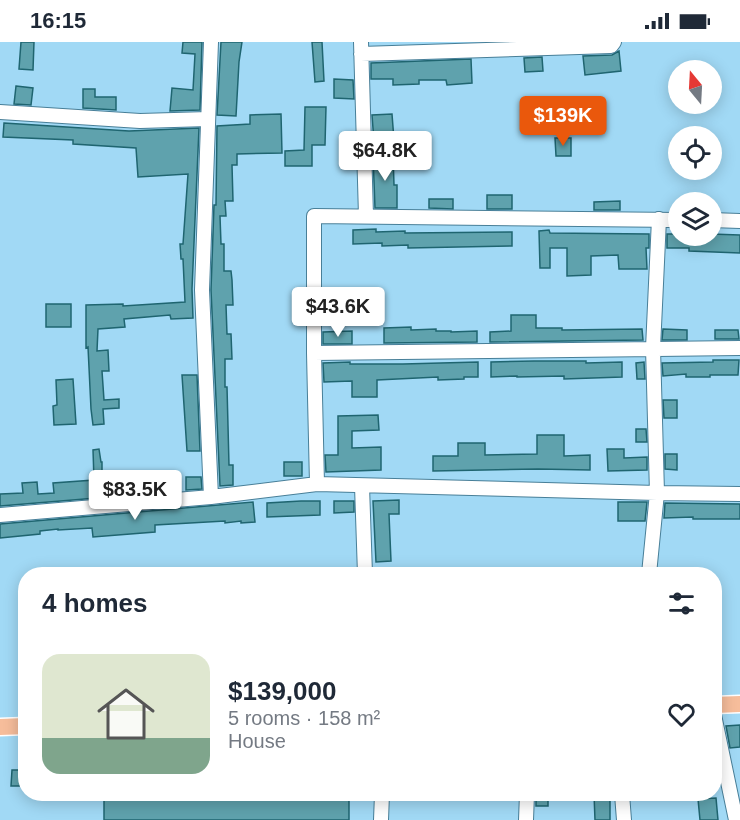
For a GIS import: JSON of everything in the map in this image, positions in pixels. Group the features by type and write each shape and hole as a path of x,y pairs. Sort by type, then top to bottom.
{"main road":[{"path":"722,705 740,704"},
{"path":"0,727 18,726"}],"street":[{"path":"211,42 202,290 211,497"},
{"path":"366,216 361,48 611,46 614,42"},
{"path":"0,112 140,121 208,119"},
{"path":"317,484 314,216 668,219"},
{"path":"650,567 657,493 652,348 659,219"},
{"path":"722,220 740,221"},
{"path":"314,353 740,348"},
{"path":"0,515 211,497 317,484 740,494"},
{"path":"362,486 365,567"},
{"path":"722,753 736,820"},
{"path":"381,820 382,801"},
{"path":"526,820 527,801"},
{"path":"623,801 624,820"}],"building":[{"path":"21,42 34,42 33,70 19,69"},
{"path":"183,42 202,42 200,110 170,111 172,88 193,90 195,54 182,53"},
{"path":"221,42 242,42 236,116 217,115"},
{"path":"312,42 322,42 324,81 315,82"},
{"path":"619,51 621,71 585,75 583,56 612,55"},
{"path":"542,57 543,71 525,72 524,58"},
{"path":"471,59 472,83 447,85 446,80 419,80 419,84 393,85 393,79 371,79 371,63"},
{"path":"334,79 353,80 354,99 334,98"},
{"path":"16,86 33,88 31,105 14,104"},
{"path":"83,89 95,89 95,97 116,97 116,110 83,108"},
{"path":"305,107 326,107 325,145 312,145 312,166 285,166 285,151 304,150"},
{"path":"281,114 282,153 237,154 237,165 232,165 233,201 225,201 226,216 220,216 221,244 224,244 224,271 231,271 232,280 233,305 226,305 227,334 231,334 232,359 225,359 225,387 227,387 229,465 233,465 233,485 220,486 211,290 214,205 216,205 217,126 250,124 250,115"},
{"path":"392,114 394,140 374,142 372,115"},
{"path":"4,123 129,131 199,128 192,289 193,318 171,319 170,315 124,319 125,327 98,329 97,351 108,350 109,371 102,371 104,400 119,399 119,408 103,409 104,424 93,425 88,347 86,348 86,305 123,304 123,306 185,302 180,244 183,244 188,174 138,177 136,148 73,144 73,140 3,137"},
{"path":"555,138 571,138 571,156 556,156"},
{"path":"393,154 397,208 375,208 373,155"},
{"path":"487,195 512,195 512,209 487,209"},
{"path":"429,199 453,199 453,209 429,208"},
{"path":"620,201 620,210 594,210 594,202"},
{"path":"376,229 376,232 405,231 405,233 512,232 512,246 408,248 408,245 382,246 382,243 353,244 353,230"},
{"path":"549,230 550,233 649,234 649,248 646,248 647,269 619,269 618,255 591,256 591,275 567,276 567,248 550,248 550,268 540,268 539,231"},
{"path":"667,234 668,246 722,246 722,234 740,235 740,253 667,248"},
{"path":"46,304 71,304 71,327 46,327"},
{"path":"511,315 536,315 536,328 642,329 643,340 490,342 490,332 511,331"},
{"path":"411,327 411,330 477,331 477,342 384,343 384,328"},
{"path":"663,329 687,330 687,340 662,340"},
{"path":"715,330 738,330 739,339 715,339"},
{"path":"352,331 352,344 323,344 323,332"},
{"path":"713,360 739,360 738,375 663,376 662,363 713,362"},
{"path":"350,362 350,364 403,364 478,362 478,377 438,380 438,377 377,380 377,397 352,397 352,381 324,382 323,363"},
{"path":"491,362 622,362 622,377 564,379 564,376 491,377"},
{"path":"644,362 645,379 637,379 636,363"},
{"path":"182,375 197,375 200,451 187,451"},
{"path":"73,379 76,424 54,425 53,406 57,405 56,380"},
{"path":"663,400 677,400 677,418 664,418"},
{"path":"378,415 379,430 352,431 352,448 381,447 381,470 326,472 325,455 338,455 338,416"},
{"path":"636,429 646,429 647,442 636,442"},
{"path":"537,435 564,435 564,456 590,455 590,470 433,471 433,456 458,456 458,443 485,443 485,455 537,454"},
{"path":"99,449 102,480 155,474 157,493 0,506 0,494 23,493 22,483 37,482 38,494 54,493 53,483 94,480 93,450"},
{"path":"607,449 624,449 624,458 647,457 647,470 608,471"},
{"path":"665,454 677,454 677,470 665,469"},
{"path":"284,462 302,462 302,476 284,476"},
{"path":"186,477 201,477 202,489 186,490"},
{"path":"399,500 399,514 389,514 391,561 376,562 373,501"},
{"path":"320,501 320,515 267,517 267,503"},
{"path":"334,501 354,501 354,512 334,513"},
{"path":"253,502 255,522 225,523 225,521 155,525 155,532 93,537 92,528 58,529 40,531 40,534 0,538 0,524"},
{"path":"618,502 647,502 645,521 618,521"},
{"path":"665,503 740,504 740,519 664,518"},
{"path":"740,725 740,747 730,748 726,726"},
{"path":"12,770 18,770 18,786 11,786"},
{"path":"104,801 349,801 349,820 104,820"},
{"path":"536,801 548,801 548,806 536,806"},
{"path":"594,801 610,801 610,820 595,820"},
{"path":"698,801 716,801 718,820 700,820"}]}
